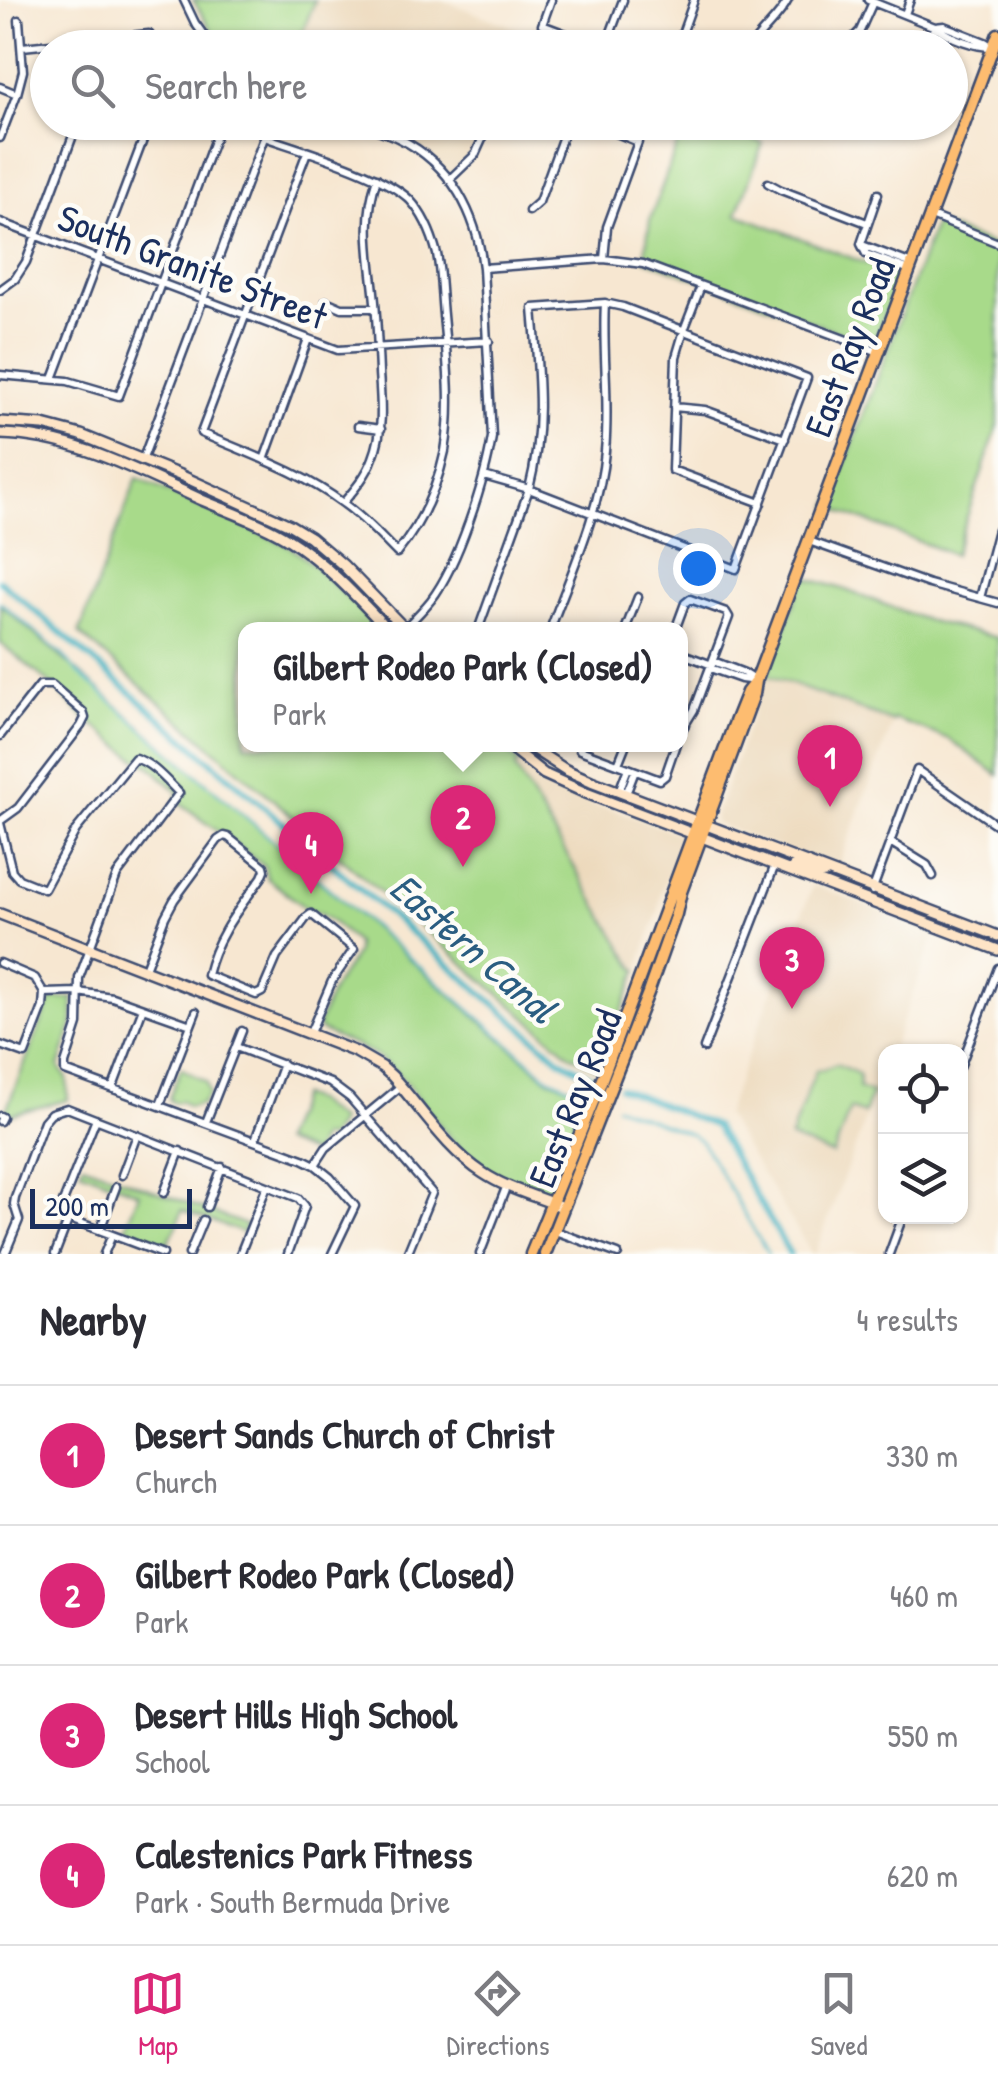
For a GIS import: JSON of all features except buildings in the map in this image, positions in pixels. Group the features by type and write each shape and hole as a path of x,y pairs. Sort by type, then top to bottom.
{"main road":[{"name":"East Ray Road","path":"968,115 998,34"},
{"name":"East Ray Road","path":"545,1254 554,1230 557,1205 649,952 754,694 958,140"},
{"path":"0,422 43,425 104,443 268,514 300,531 343,566 398,622"},
{"path":"3,434 13,428 43,425"},
{"path":"3,434 42,437 72,445 285,538 325,568 380,622"},
{"path":"72,445 104,443"},
{"path":"516,752 544,774 617,805 827,872 998,936"},
{"path":"538,752 566,770 780,867 998,950"},
{"path":"617,805 622,793"},
{"name":"East Ray Road","path":"531,1254 598,1125 648,993 699,830"},
{"path":"780,867 822,875 827,872"},
{"path":"0,914 372,1060 401,1086 456,1152 483,1174 557,1205"},
{"path":"648,993 646,981 654,961 649,952"}],"street":[{"path":"184,0 199,30"},
{"path":"552,0 542,25 555,30"},
{"path":"611,30 623,0"},
{"path":"683,30 694,0"},
{"path":"763,30 788,0"},
{"path":"905,14 910,0"},
{"path":"860,30 870,1 935,27 954,30"},
{"path":"0,138 18,94 22,71 20,20"},
{"path":"968,35 993,48"},
{"path":"22,46 30,46"},
{"path":"0,87 18,94"},
{"path":"1,293 26,262 71,140"},
{"path":"53,378 143,140"},
{"path":"0,375 53,378 119,396 214,140"},
{"path":"138,471 263,140"},
{"path":"273,140 307,152 377,178 408,198 429,230 438,256 449,409 444,454 422,518 397,553 343,503 306,480 201,433 307,152"},
{"path":"401,140 437,165 450,180 462,196 480,240 492,437 484,476 450,569 434,597 411,622"},
{"path":"450,180 475,155 482,140"},
{"path":"529,211 539,202 561,140"},
{"path":"604,259 607,227 638,142 633,140"},
{"path":"343,503 368,470 381,429 368,229 368,203 377,178"},
{"path":"768,183 867,223"},
{"path":"878,194 860,244 911,267"},
{"path":"930,216 998,243"},
{"name":"South Granite Street","path":"0,222 338,350 488,341"},
{"path":"483,268 604,259 643,264 879,352"},
{"path":"701,286 676,357 672,470 760,503"},
{"path":"326,301 342,308 375,308"},
{"path":"481,622 529,489 540,436 534,308 606,303 808,378 736,569 529,489 484,476"},
{"path":"553,622 592,513 605,455 606,303"},
{"path":"264,460 308,339"},
{"path":"674,407 705,410 784,439"},
{"path":"358,426 381,429"},
{"path":"980,598 998,530"},
{"path":"808,541 929,584 998,603"},
{"path":"629,622 638,597"},
{"path":"678,622 688,600 728,614 729,620 688,720"},
{"path":"688,656 741,679 756,681"},
{"path":"0,736 40,685 52,685 85,718 18,808 0,822 12,870 19,879 44,888 76,830 130,761 140,758 179,793 117,874 79,978 78,1024 65,1071 315,1165 354,1206 332,1254"},
{"path":"591,752 658,780 673,752"},
{"path":"618,764 623,752"},
{"path":"622,793 621,786 631,769"},
{"path":"868,901 917,770 998,826"},
{"path":"145,969 174,900 224,836 265,870 222,932 207,975 256,995 262,992 277,957 311,914 354,949 332,981 310,1033"},
{"path":"890,842 927,865 933,876"},
{"path":"704,1048 780,867"},
{"path":"0,963 35,978 44,992 43,1007 25,1054 0,1045"},
{"path":"968,1046 998,968"},
{"path":"44,992 112,998 190,1025"},
{"path":"113,1088 143,1008"},
{"path":"160,1106 196,1012"},
{"path":"206,1122 242,1031"},
{"path":"236,1046 339,1088 432,1193 407,1254"},
{"path":"255,1140 283,1064"},
{"path":"315,1165 326,1148 401,1086"},
{"path":"6,1254 18,1220 15,1198 44,1122 47,1116 67,1108 298,1198 305,1206 288,1254"},
{"path":"96,1118 62,1207 67,1216 141,1250 164,1254"},
{"path":"122,1175 137,1134"},
{"path":"164,1194 180,1151"},
{"path":"207,1207 222,1168"},
{"path":"480,1254 506,1185"},
{"path":"240,1254 267,1186"},
{"path":"100,1230 116,1187"},
{"path":"55,1254 67,1216"},
{"path":"190,1254 203,1220"},
{"path":"889,1254 901,1224"},
{"path":"554,1230 618,1254"},
{"path":"104,1254 112,1235"}],"shaded area":[{"path":"315,0 442,0 517,29 517,30 304,30"},
{"path":"402,140 482,140 475,155 449,180 437,165"},
{"path":"767,675 893,722 837,869 717,824 714,819"},
{"path":"518,762 596,806 682,837 638,970 515,767"},
{"path":"813,885 936,932 894,1044 878,1044 878,1085 815,1254 725,1115"}],"green space":[{"path":"193,0 315,0 304,30 211,30"},
{"path":"679,140 763,143 737,214 899,276 873,345 644,259 650,220"},
{"path":"935,223 998,247 998,425 954,555 829,507"},
{"path":"137,478 289,546 316,567 373,622 238,622 238,752 507,752 518,762 515,768 638,970 599,1070 569,1054 79,633"},
{"path":"804,577 926,620 998,638 998,775 949,739 767,675"},
{"path":"0,604 548,1079 590,1094 549,1193 513,1182 478,1164 383,1061 320,1030 318,1024 333,988 356,953 356,943 267,878 264,866 176,800 179,793 150,766 85,718 0,643"},
{"path":"73,998 73,1023 59,1067 67,1078 68,1100 7,1115 51,999"},
{"path":"836,1064 859,1074 859,1088 872,1093 864,1114 850,1109 833,1155 790,1138 816,1070"},
{"path":"181,1068 206,1082 209,1094 202,1104 188,1107 181,1101 170,1101"},
{"path":"300,1096 314,1101 340,1121 328,1139 321,1137 313,1154 282,1142"},
{"path":"83,1164 246,1225 243,1233 182,1210 167,1244 125,1228 139,1193 80,1170"}],"waterway":[{"name":"Eastern Canal","path":"0,581 559,1059 594,1078"},
{"path":"0,602 548,1077 586,1094"},
{"name":"Eastern Canal","path":"620,1088 715,1126 790,1254"},
{"path":"616,1106 702,1142 768,1254"}],"place":[{"name":"Desert Sands Church of Christ","path":"830,807"},
{"name":"Gilbert Rodeo Park (Closed)","path":"463,867"},
{"name":"Calestenics Park Fitness","path":"311,894"},
{"name":"Desert Hills High School","path":"792,1009"}]}
